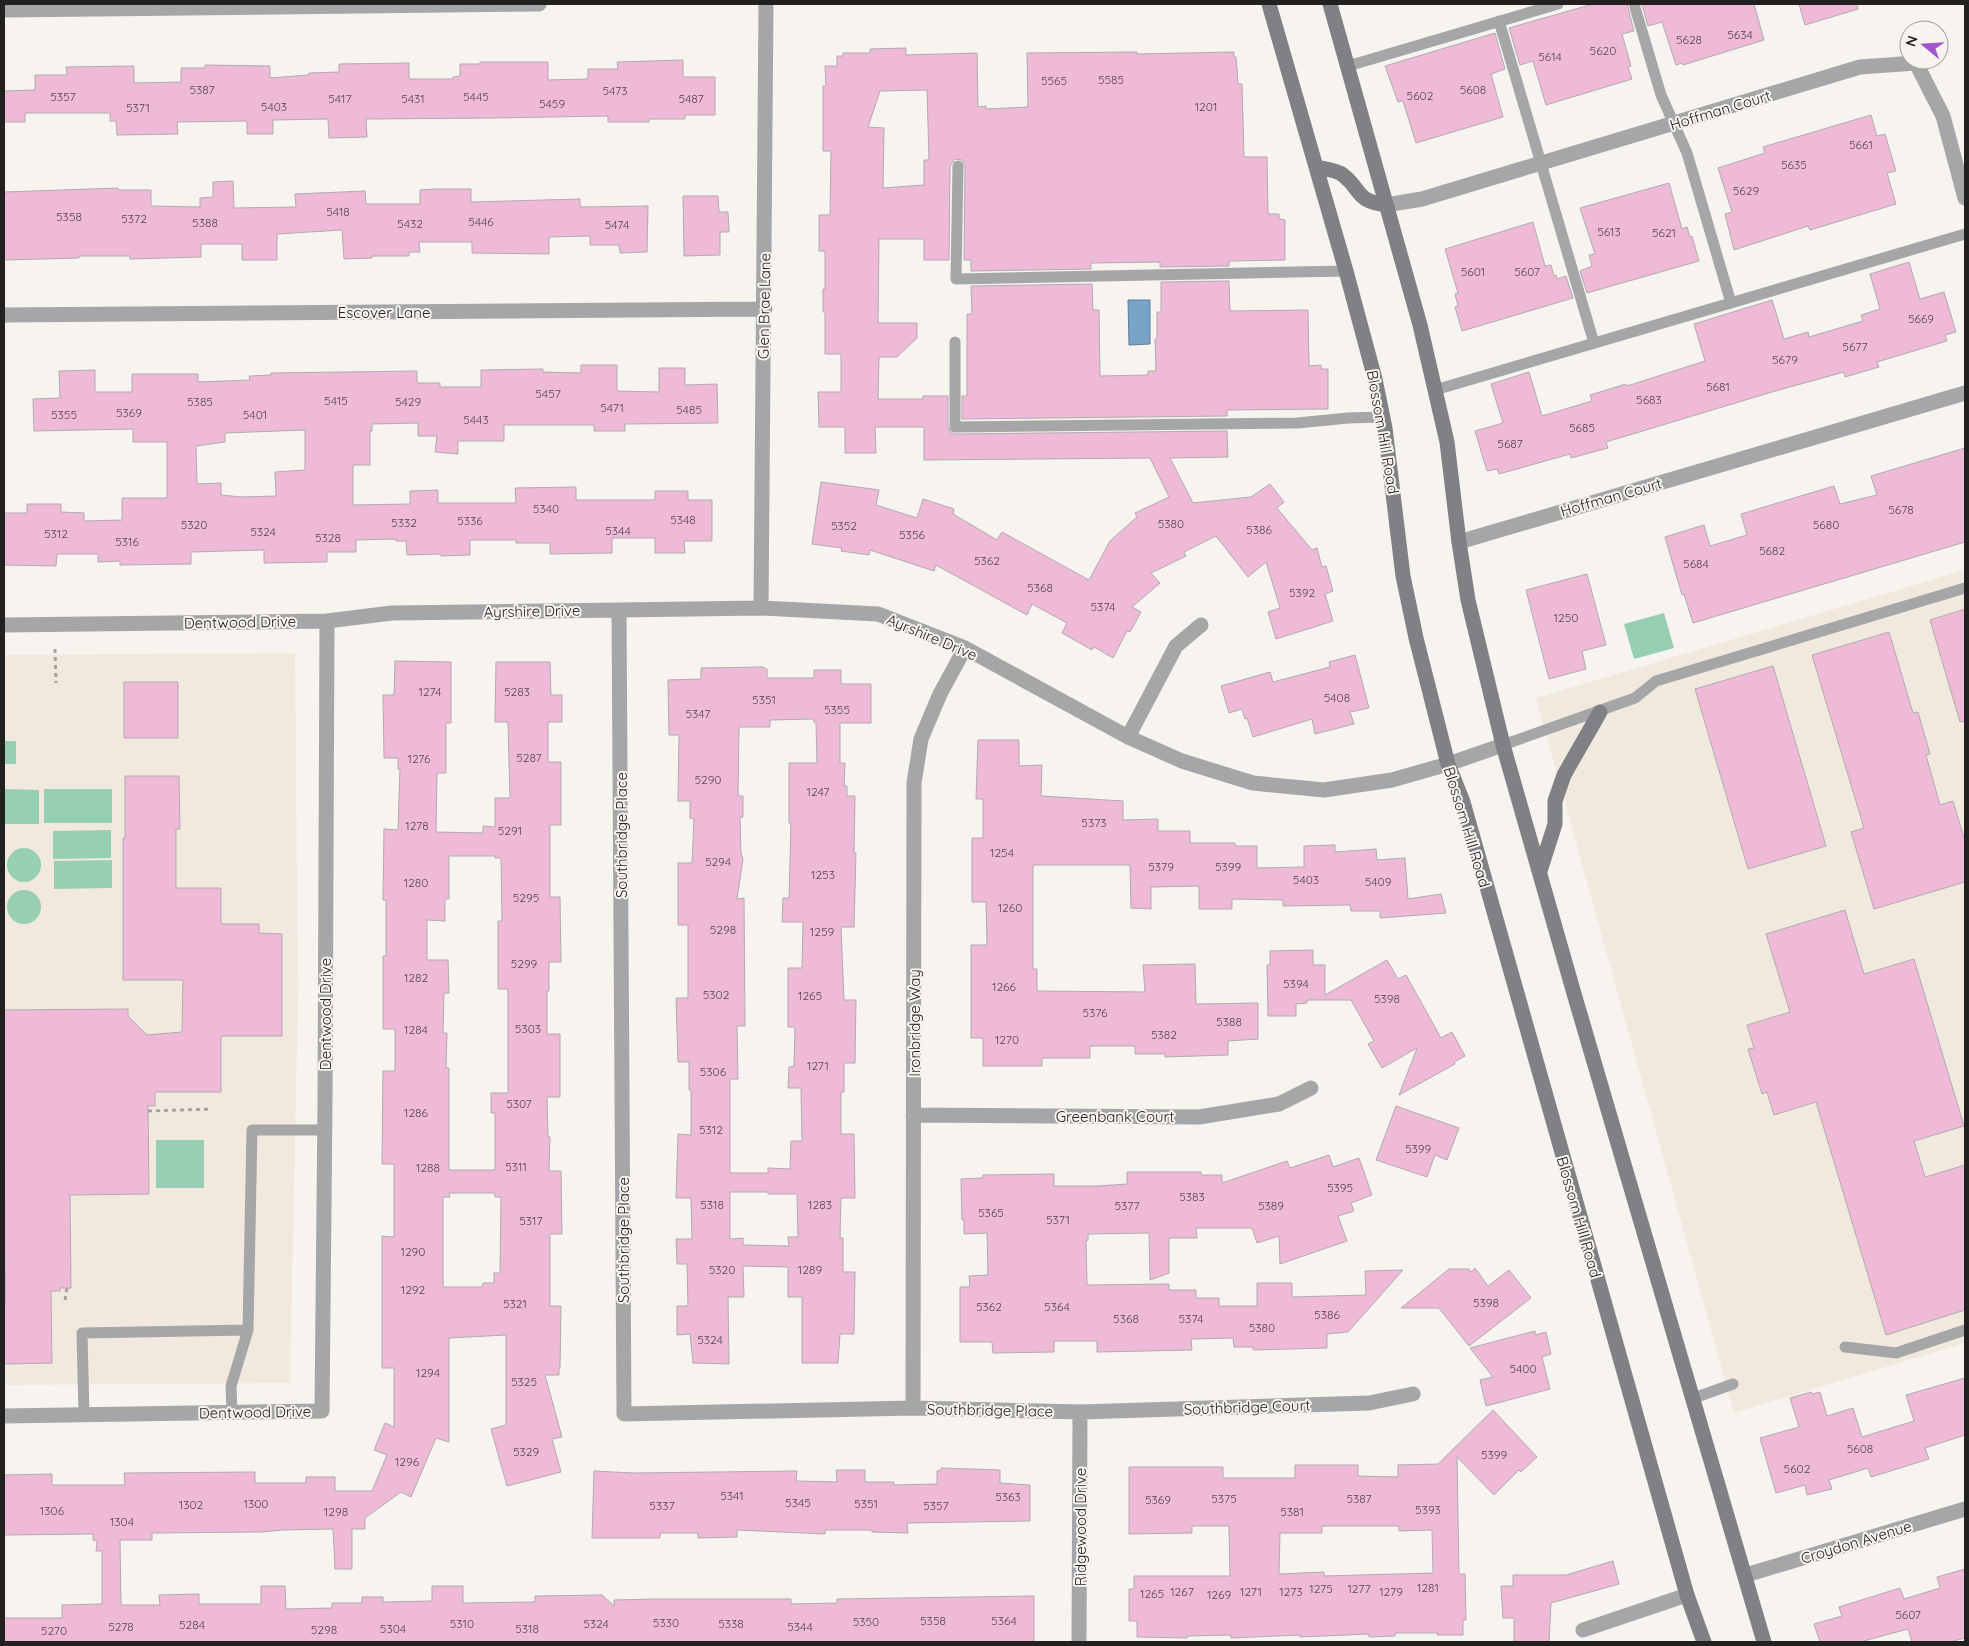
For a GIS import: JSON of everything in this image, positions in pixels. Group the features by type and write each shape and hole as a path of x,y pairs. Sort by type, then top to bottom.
{"main road":[{"name":"Blossom Hill Road","path":"1269,4 1375,378 1394,491 1403,576 1416,638 1448,764 1463,802 1687,1595 1704,1642"},
{"path":"1330,4 1420,324 1447,442 1458,542 1473,624 1503,745 1575,997 1746,1574 1764,1642"},
{"path":"1316,167 1341,173 1365,200 1386,205"},
{"path":"1540,871 1555,824 1555,801 1564,776 1600,712"}],"street":[{"path":"4,10 539,4"},
{"name":"Glen Brae Lane","path":"761,608 765,309 766,4"},
{"name":"Hoffman Court","path":"1386,205 1422,199 1860,68 1916,63 1943,116 1965,198"},
{"name":"Escover Lane","path":"4,315 765,309"},
{"name":"Hoffman Court","path":"1458,542 1965,392"},
{"name":"Ayrshire Drive","path":"326,621 392,613 761,608 878,614 965,648 1128,737 1182,761 1253,784 1324,790 1392,780 1448,764 1503,745"},
{"name":"Southbridge Place","path":"619,610 624,1414 913,1408 1080,1412"},
{"name":"Dentwood Drive","path":"4,625 326,621 325,1130 322,1411 4,1416"},
{"path":"1128,737 1176,646 1201,625"},
{"name":"Ironbridge Way","path":"913,1408 914,783 921,739 940,694 965,648"},
{"name":"Greenbank Court","path":"913,1115 1199,1117 1280,1104 1311,1088"},
{"name":"Southbridge Court","path":"1080,1412 1370,1404 1413,1394"},
{"name":"Ridgewood Drive","path":"1079,1642 1080,1412"},
{"name":"Croydon Avenue","path":"1746,1574 1965,1509"},
{"path":"1583,1630 1687,1595"}],"lane":[{"path":"1348,66 1558,4"},
{"path":"1634,4 1661,95 1686,153 1731,303"},
{"path":"1498,21 1594,343"},
{"path":"958,166 956,279 1346,271"},
{"path":"1435,390 1965,234"},
{"path":"955,342 955,427 1296,423 1382,417"},
{"path":"1503,745 1635,698 1656,681 1965,588"},
{"path":"232,1413 231,1386 248,1330 252,1130 325,1130"},
{"path":"84,1415 82,1333 248,1330"},
{"path":"1845,1347 1896,1353 1965,1330"},
{"path":"1694,1398 1733,1384"}],"path":[{"path":"55,649 56,683"},
{"path":"148,1111 212,1109"},
{"path":"65,1300 67,1288"}],"shaded area":[{"path":"1965,570 1965,1343 1734,1413 1536,698"},
{"path":"295,653 298,996 290,1383 4,1385 4,655"}],"green space":[{"path":"1664,613 1674,648 1634,659 1624,624"},
{"path":"4,741 16,741 16,764 4,764"},
{"path":"4,789 39,790 39,824 4,824"},
{"path":"44,789 112,789 112,823 44,823"},
{"path":"111,830 111,858 53,859 53,831"},
{"path":"24,848 36,853 41,865 36,877 24,882 12,877 7,865 12,853"},
{"path":"112,860 112,888 54,889 54,861"},
{"path":"24,890 36,895 41,907 36,919 24,924 12,919 7,907 12,895"},
{"path":"156,1140 204,1140 204,1188 156,1188"}],"water":[{"path":"1128,300 1150,300 1150,344 1129,345"}],"building":[{"path":"1593,4 1627,4 1634,31 1622,34 1631,66 1628,67 1632,79 1546,105 1533,61 1520,65 1509,28"},
{"path":"1642,4 1754,4 1764,40 1683,65 1682,63 1676,65 1662,22 1648,26"},
{"path":"1799,4 1857,4 1858,9 1805,25"},
{"path":"1495,33 1505,69 1491,74 1503,117 1416,143 1403,101 1398,102 1385,66"},
{"path":"906,48 906,55 977,53 978,107 986,106 986,109 1028,107 1027,53 1137,52 1137,54 1234,52 1238,84 1242,84 1244,157 1267,157 1268,214 1279,214 1279,219 1285,220 1285,260 1229,261 1229,266 1160,267 1160,262 1091,263 1091,269 971,271 971,260 964,260 965,166 962,160 955,159 950,166 949,260 924,260 924,239 879,239 878,323 917,323 917,338 897,357 879,357 878,399 923,399 923,396 948,396 948,427 951,433 955,434 1227,431 1228,457 1170,458 1193,503 1251,497 1270,484 1284,502 1277,508 1312,550 1317,548 1322,567 1326,566 1333,591 1325,594 1333,621 1276,639 1268,612 1280,608 1266,562 1248,577 1216,536 1184,552 1186,556 1151,573 1160,583 1132,607 1141,612 1130,632 1127,631 1113,658 1094,647 1092,650 1062,633 1067,623 1032,604 1027,615 936,565 934,571 870,550 869,555 841,551 842,548 812,544 821,482 879,490 876,505 917,518 923,499 954,509 953,514 997,540 1002,532 1089,580 1110,541 1137,517 1135,513 1169,497 1150,458 924,460 924,427 875,427 876,453 845,453 845,427 819,427 818,392 841,392 841,354 825,354 823,289 825,289 825,251 819,251 819,215 830,215 831,151 823,151 823,86 826,86 825,66 837,66 837,56 843,56 843,53 870,53 870,49","holes":["927,90 929,160 924,160 924,185 883,188 884,128 868,127 880,91"]},
{"path":"683,60 683,77 715,77 715,115 685,115 685,119 649,119 649,122 608,122 608,116 366,119 367,137 329,138 328,119 273,120 273,134 247,134 247,121 177,122 178,134 117,135 116,121 110,121 110,113 25,113 25,122 4,122 4,91 35,90 35,75 67,75 66,67 134,66 134,83 181,82 181,68 205,68 205,65 270,66 270,78 309,75 309,73 339,72 339,64 409,63 409,79 453,79 453,77 460,76 460,64 480,64 480,62 548,62 548,80 588,79 588,69 618,69 617,62"},
{"path":"1871,115 1877,136 1885,134 1896,171 1887,173 1896,204 1810,230 1808,226 1734,250 1725,214 1732,212 1718,168 1765,153 1763,147"},
{"path":"233,181 234,208 296,207 295,194 365,191 366,204 420,204 420,190 436,189 471,189 471,202 580,199 580,207 648,206 647,252 620,253 619,245 590,245 590,236 549,237 549,254 472,253 472,242 419,242 420,252 409,252 409,256 372,256 372,258 344,259 342,230 277,234 277,260 242,260 242,244 201,244 201,257 130,259 130,256 79,256 79,258 4,260 4,192 118,188 118,190 151,190 151,206 200,207 200,198 213,197 213,182"},
{"path":"1669,183 1682,229 1687,227 1690,237 1692,236 1699,261 1587,293 1580,271 1592,266 1589,255 1595,254 1580,208"},
{"path":"683,196 718,196 719,212 728,212 729,232 720,232 720,255 684,256"},
{"path":"1533,222 1545,266 1551,265 1554,276 1556,275 1557,279 1566,276 1573,298 1462,331 1455,307 1458,306 1455,294 1458,293 1445,249"},
{"path":"1909,262 1920,299 1944,292 1956,332 1945,335 1947,341 1877,362 1879,367 1845,377 1844,372 1606,442 1608,448 1571,458 1570,454 1499,474 1497,469 1487,471 1475,431 1503,423 1491,384 1529,372 1542,416 1592,401 1590,395 1626,384 1627,386 1705,361 1694,324 1772,300 1784,339 1808,332 1809,337 1863,321 1861,315 1880,309 1870,274"},
{"path":"1229,281 1230,311 1308,310 1309,366 1321,365 1321,369 1328,369 1328,409 1227,410 1227,416 962,419 962,396 967,396 967,314 972,314 971,286 1092,284 1093,310 1099,310 1100,376 1148,375 1148,371 1156,371 1155,339 1157,339 1157,312 1161,312 1161,282"},
{"path":"581,365 617,365 617,391 659,392 659,368 685,368 685,385 717,384 718,423 625,424 625,431 594,431 594,425 504,425 504,441 458,441 458,454 435,452 437,436 418,436 418,423 372,424 372,431 370,431 370,465 353,465 353,505 410,504 410,491 438,490 438,503 516,503 515,488 576,487 576,500 655,500 655,491 688,491 688,500 712,500 712,541 684,541 685,553 655,553 655,538 612,538 612,553 550,554 550,543 516,543 516,540 470,540 470,555 441,556 441,554 407,555 406,541 396,541 396,539 356,540 356,552 327,552 327,562 264,563 264,550 191,552 191,564 120,565 120,561 98,562 98,554 57,554 56,566 4,565 4,513 27,513 27,504 61,504 61,512 84,513 84,521 122,520 122,498 167,498 167,442 133,442 133,429 34,431 33,399 60,398 59,371 95,370 95,392 132,392 132,374 198,374 198,382 250,380 249,376 271,375 271,373 417,371 417,383 440,383 440,387 481,387 481,370 543,369 543,372 581,373","holes":["305,430 305,470 275,472 276,496 241,497 221,495 221,483 197,484 196,446 225,442 225,433"]},
{"path":"1965,448 1965,542 1693,623 1684,594 1682,595 1665,537 1704,525 1710,546 1747,535 1741,514 1834,486 1840,504 1877,495 1871,476"},
{"path":"1587,574 1606,645 1582,651 1586,669 1549,679 1526,590"},
{"path":"1965,609 1965,721 1960,722 1930,620"},
{"path":"1889,632 1913,713 1918,712 1930,754 1926,755 1940,805 1953,801 1965,841 1965,882 1874,909 1851,832 1864,828 1812,655"},
{"path":"1355,655 1369,708 1350,712 1354,724 1315,734 1312,719 1253,737 1242,709 1229,713 1221,686 1270,672 1273,682 1330,667 1329,662"},
{"path":"395,661 451,662 451,723 446,723 446,773 437,773 436,832 483,833 483,826 495,827 495,798 510,798 508,722 495,722 496,662 550,662 551,695 562,695 562,722 548,722 548,762 561,762 561,825 550,825 550,897 560,897 561,962 549,962 549,991 547,991 547,1034 560,1034 560,1097 547,1097 548,1137 550,1137 549,1171 561,1171 562,1234 550,1234 550,1306 561,1306 560,1368 559,1375 545,1375 562,1437 552,1439 561,1472 507,1486 491,1429 506,1425 506,1335 449,1338 449,1442 436,1438 411,1497 401,1492 365,1518 365,1529 352,1529 352,1569 335,1569 333,1529 152,1533 152,1540 120,1540 121,1605 160,1605 159,1595 199,1594 199,1604 261,1604 261,1586 285,1586 286,1609 332,1608 332,1603 362,1603 362,1597 383,1597 383,1602 432,1601 432,1586 463,1586 463,1603 535,1602 535,1596 602,1595 614,1606 614,1600 656,1599 791,1599 791,1604 837,1603 837,1599 1034,1596 1034,1642 4,1642 4,1618 62,1618 62,1605 102,1604 102,1551 96,1551 97,1541 93,1540 93,1534 4,1535 4,1475 52,1474 52,1485 125,1485 124,1473 255,1472 255,1483 306,1483 306,1477 335,1477 335,1491 372,1491 387,1455 374,1450 385,1423 394,1427 394,1368 382,1368 382,1236 394,1237 394,1164 382,1164 383,1071 395,1071 395,1029 383,1029 383,956 386,956 386,900 383,900 384,829 398,830 400,769 398,769 398,758 384,758 383,695 394,695","holes":["449,856 495,856 495,858 501,858 502,921 498,921 498,989 508,989 508,1093 491,1093 491,1113 495,1113 495,1170 449,1170 449,1068 446,1068 447,1033 443,1033 444,993 449,993 448,960 427,960 427,920 445,921 445,899 449,899","449,1193 495,1193 495,1197 501,1197 500,1273 494,1273 494,1283 483,1283 482,1287 443,1287 443,1197 450,1197"]},
{"path":"1773,666 1826,846 1748,869 1695,689"},
{"path":"763,667 767,669 767,678 814,678 814,670 841,670 841,684 871,684 871,723 840,723 840,763 845,763 844,786 847,786 847,796 855,796 854,853 856,853 854,927 841,927 844,1000 856,1000 855,1063 844,1063 844,1092 841,1092 841,1134 854,1134 855,1198 841,1198 840,1238 843,1238 843,1272 855,1272 854,1334 840,1334 838,1363 802,1363 802,1297 788,1297 788,1267 743,1266 744,1297 728,1297 729,1364 693,1363 690,1334 677,1335 677,1306 688,1306 687,1264 677,1264 676,1239 692,1239 691,1198 676,1198 678,1134 691,1135 689,1062 678,1062 676,998 688,998 688,925 678,925 678,863 692,863 694,819 690,818 690,801 678,801 679,735 669,735 668,680 701,679 701,668","holes":["813,719 816,722 817,763 789,763 789,823 791,823 789,898 783,898 782,922 803,922 802,968 788,968 788,1027 795,1027 794,1066 789,1067 788,1088 801,1088 802,1141 791,1141 790,1169 768,1168 768,1173 730,1173 730,1079 738,1079 737,1026 745,1026 744,898 737,899 743,859 741,853 740,817 743,817 743,796 738,796 739,727 770,727 770,720","730,1192 797,1194 798,1237 788,1237 789,1246 743,1245 743,1238 730,1239"]},
{"path":"124,682 178,682 178,738 124,738"},
{"path":"978,740 1019,740 1019,766 1042,765 1041,796 1123,801 1123,820 1158,819 1158,831 1190,831 1190,843 1235,843 1236,846 1257,846 1257,868 1304,867 1304,846 1335,845 1335,852 1376,849 1377,860 1405,858 1408,899 1441,894 1446,913 1380,918 1380,911 1351,911 1350,905 1283,906 1283,900 1232,899 1232,909 1199,909 1199,886 1151,887 1151,909 1131,908 1130,865 1033,865 1033,969 1037,969 1037,991 1145,992 1143,965 1195,964 1196,1004 1258,1003 1258,1039 1228,1041 1228,1055 1165,1057 1165,1054 1135,1054 1135,1046 1090,1046 1090,1058 1042,1058 1042,1066 983,1066 983,1038 971,1038 971,945 987,945 986,902 972,902 972,838 983,838 983,799 976,799"},
{"path":"125,776 179,776 180,829 176,829 176,888 221,888 221,924 259,924 259,933 282,934 282,1036 221,1036 221,1092 155,1092 155,1106 148,1106 149,1194 70,1195 71,1288 60,1288 60,1291 51,1291 52,1363 4,1364 4,1010 128,1009 128,1016 147,1035 182,1032 183,980 123,980"},
{"path":"1845,910 1864,974 1914,959 1964,1126 1914,1141 1925,1177 1965,1165 1965,1310 1886,1335 1816,1102 1774,1115 1767,1092 1762,1094 1748,1049 1754,1048 1747,1025 1790,1012 1766,934"},
{"path":"1313,950 1313,965 1325,965 1325,995 1387,960 1398,979 1406,975 1441,1038 1452,1032 1465,1056 1454,1062 1455,1064 1399,1095 1417,1048 1382,1068 1368,1044 1374,1041 1351,1000 1307,1000 1307,1003 1296,1004 1296,1016 1268,1016 1267,965 1270,965 1270,951"},
{"path":"1396,1106 1459,1128 1447,1160 1435,1155 1427,1177 1376,1160"},
{"path":"1329,1155 1333,1167 1359,1158 1372,1195 1351,1203 1354,1211 1338,1216 1347,1241 1280,1264 1279,1236 1257,1243 1252,1228 1196,1228 1197,1238 1169,1238 1169,1273 1150,1280 1149,1233 1088,1234 1088,1240 1086,1241 1087,1285 1169,1284 1169,1290 1196,1290 1196,1298 1219,1298 1219,1306 1257,1306 1257,1283 1292,1283 1292,1297 1366,1295 1365,1271 1403,1270 1348,1332 1327,1334 1327,1348 1253,1350 1253,1347 1234,1347 1233,1338 1191,1339 1192,1350 1097,1352 1097,1341 1054,1341 1054,1352 993,1353 992,1342 960,1342 960,1287 970,1287 969,1276 988,1275 987,1233 964,1234 961,1179 983,1178 983,1175 1054,1174 1054,1186 1098,1186 1127,1184 1127,1172 1201,1172 1201,1175 1222,1175 1222,1183 1287,1161 1290,1168"},
{"path":"1475,1268 1488,1286 1509,1270 1531,1298 1469,1346 1439,1308 1401,1308 1449,1269 1469,1269 1471,1272"},
{"path":"1535,1331 1535,1335 1546,1332 1551,1354 1542,1357 1550,1389 1486,1406 1480,1380 1493,1377 1470,1348"},
{"path":"1965,1378 1965,1435 1925,1448 1929,1459 1871,1477 1868,1468 1829,1480 1832,1489 1807,1495 1805,1485 1776,1493 1760,1438 1799,1427 1790,1398 1811,1392 1812,1394 1820,1392 1827,1416 1853,1408 1862,1437 1914,1421 1906,1395"},
{"path":"1493,1410 1537,1457 1521,1472 1519,1470 1494,1495 1457,1457 1459,1574 1465,1574 1466,1620 1463,1620 1463,1635 1395,1633 1395,1636 1369,1637 1369,1634 1231,1638 1231,1635 1187,1636 1187,1638 1137,1637 1137,1621 1129,1621 1129,1589 1134,1589 1134,1576 1230,1576 1229,1526 1192,1526 1192,1533 1129,1534 1129,1467 1223,1467 1223,1478 1295,1478 1295,1465 1358,1465 1358,1476 1398,1477 1398,1465 1438,1464","holes":["1322,1526 1399,1526 1399,1531 1432,1530 1433,1573 1324,1576 1324,1572 1279,1574 1280,1533 1322,1533"]},
{"path":"941,1468 1000,1470 1000,1483 1030,1485 1030,1521 907,1523 908,1533 872,1532 872,1530 825,1530 825,1534 737,1530 737,1537 698,1538 698,1533 660,1533 660,1538 592,1538 594,1471 634,1473 797,1471 796,1481 837,1482 836,1470 865,1470 865,1482 894,1482 894,1485 937,1484 937,1471 941,1470"},
{"path":"1613,1561 1619,1584 1551,1603 1549,1642 1514,1642 1514,1618 1503,1618 1501,1586 1513,1586 1513,1575 1566,1575"},
{"path":"1965,1569 1965,1638 1950,1642 1912,1642 1908,1629 1860,1642 1820,1642 1814,1624 1842,1616 1839,1607 1900,1588 1904,1599 1940,1588 1937,1577"}]}
